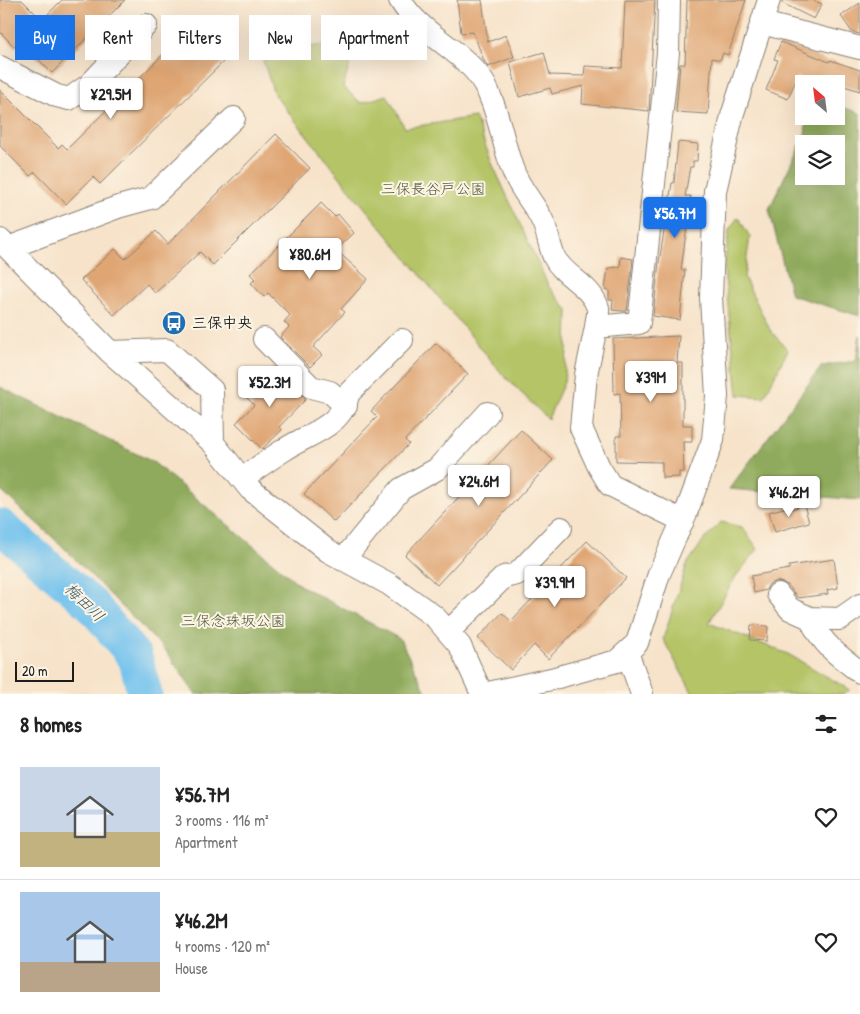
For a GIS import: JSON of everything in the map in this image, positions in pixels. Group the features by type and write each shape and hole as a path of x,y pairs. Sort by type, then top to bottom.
{"street":[{"path":"400,0 407,11 429,34 456,51 478,74 493,106 512,169 525,196 542,220 555,257 567,275 587,290 598,309 586,375 582,428 592,452 610,485 683,521"},
{"path":"596,327 639,323 668,53 669,0"},
{"path":"234,118 151,198 4,244 110,352 213,443 250,489 328,552 389,584 435,617 460,646 483,694 552,679 617,661 637,643 659,574 683,521 713,440 717,396 711,298 715,191 732,116 769,0"},
{"path":"762,23 860,48"},
{"path":"0,67 57,96 70,99 89,86 113,60"},
{"path":"264,339 312,386 330,392 346,406"},
{"path":"242,479 285,448 318,434 346,406 348,394 402,340"},
{"path":"110,352 167,350 212,390 213,443"},
{"path":"344,560 401,489 437,469 488,414"},
{"path":"448,632 504,577 517,574 561,528"},
{"path":"778,594 790,609 810,618 840,619 860,605"},
{"path":"810,618 819,638 838,656 860,672"},
{"path":"627,652 642,694"}],"green space":[{"name":"三保長谷戸公園","path":"321,45 321,60 351,60 343,87 361,103 387,95 405,128 475,117 491,161 549,287 568,310 564,382 548,419 504,376 355,196 274,94 263,60 311,60 311,47"},
{"path":"845,108 860,113 860,316 791,295 769,209 795,156 795,185 845,185 845,135 805,135 806,125 845,125"},
{"path":"738,217 750,237 744,277 770,330 788,350 764,397 738,395 724,270 729,230"},
{"path":"860,335 860,500 729,489 822,366 856,361"},
{"name":"三保念珠坂公園","path":"0,387 153,462 301,586 400,639 427,694 195,694 166,651 60,544 0,490"},
{"path":"721,522 742,527 758,549 736,576 709,623 788,654 850,690 843,694 693,694 663,639 687,564 703,541"}],"building":[{"path":"0,0 22,0 37,15 15,15 15,47 0,32"},
{"path":"62,0 125,0 110,15 85,15 85,40 75,50 75,15 47,15"},
{"path":"457,0 482,0 488,42 506,35 514,57 488,67 473,32 461,33"},
{"path":"625,0 655,0 649,111 582,104 583,86 552,94 550,88 519,97 510,62 544,52 550,75 584,76 585,66 622,68"},
{"path":"687,0 746,0 728,55 723,53 720,60 712,58 708,114 676,112 680,64 685,64"},
{"path":"782,0 813,0 822,4 814,19 782,3"},
{"path":"860,3 860,34 852,32 841,16"},
{"path":"781,42 829,62 830,60 860,70 860,91 845,86 845,75 795,75 795,82 788,99 766,90 778,60 774,59"},
{"path":"161,56 161,60 225,60 100,184 93,177 66,204 35,172 30,176 0,146 0,90 58,148 62,144 67,149"},
{"path":"39,60 65,60 52,73"},
{"path":"276,134 310,168 213,265 200,252 155,293 147,284 114,315 81,280 115,249 125,259 156,231 168,244"},
{"path":"678,142 698,144 697,161 693,161 693,167 690,167 685,196 691,196 681,270 685,270 680,320 653,316 659,262 672,183 674,183"},
{"path":"321,203 335,217 338,214 354,233 336,250 368,279 341,309 345,312 313,347 322,355 310,367 280,337 289,327 284,322 290,315 268,293 264,297 251,283 255,279 250,274"},
{"path":"621,257 633,259 627,311 612,310 613,300 609,300 609,290 605,289 608,268 620,267"},
{"path":"679,336 677,363 683,363 683,425 692,425 692,442 683,442 684,472 679,472 679,477 662,478 662,462 616,461 616,436 621,436 620,393 614,394 613,339"},
{"path":"436,343 468,374 405,440 409,444 334,522 304,494 377,417 371,411"},
{"path":"273,367 306,399 279,427 282,430 262,449 236,423 254,405 245,396"},
{"path":"521,430 553,460 437,585 405,555"},
{"path":"804,505 809,522 775,532 769,512 791,506 792,509"},
{"path":"587,541 626,578 548,659 534,645 511,670 478,638 502,613 511,621"},
{"path":"834,559 838,588 827,590 828,594 798,598 788,585 777,581 769,584 766,590 754,593 751,576 789,569 789,566"},
{"path":"751,625 768,626 767,641 750,640"}],"waterway":[{"name":"梅田川","path":"0,526 91,604 135,657 145,694"}],"place":[{"name":"三保中央","path":"174,323"}]}
